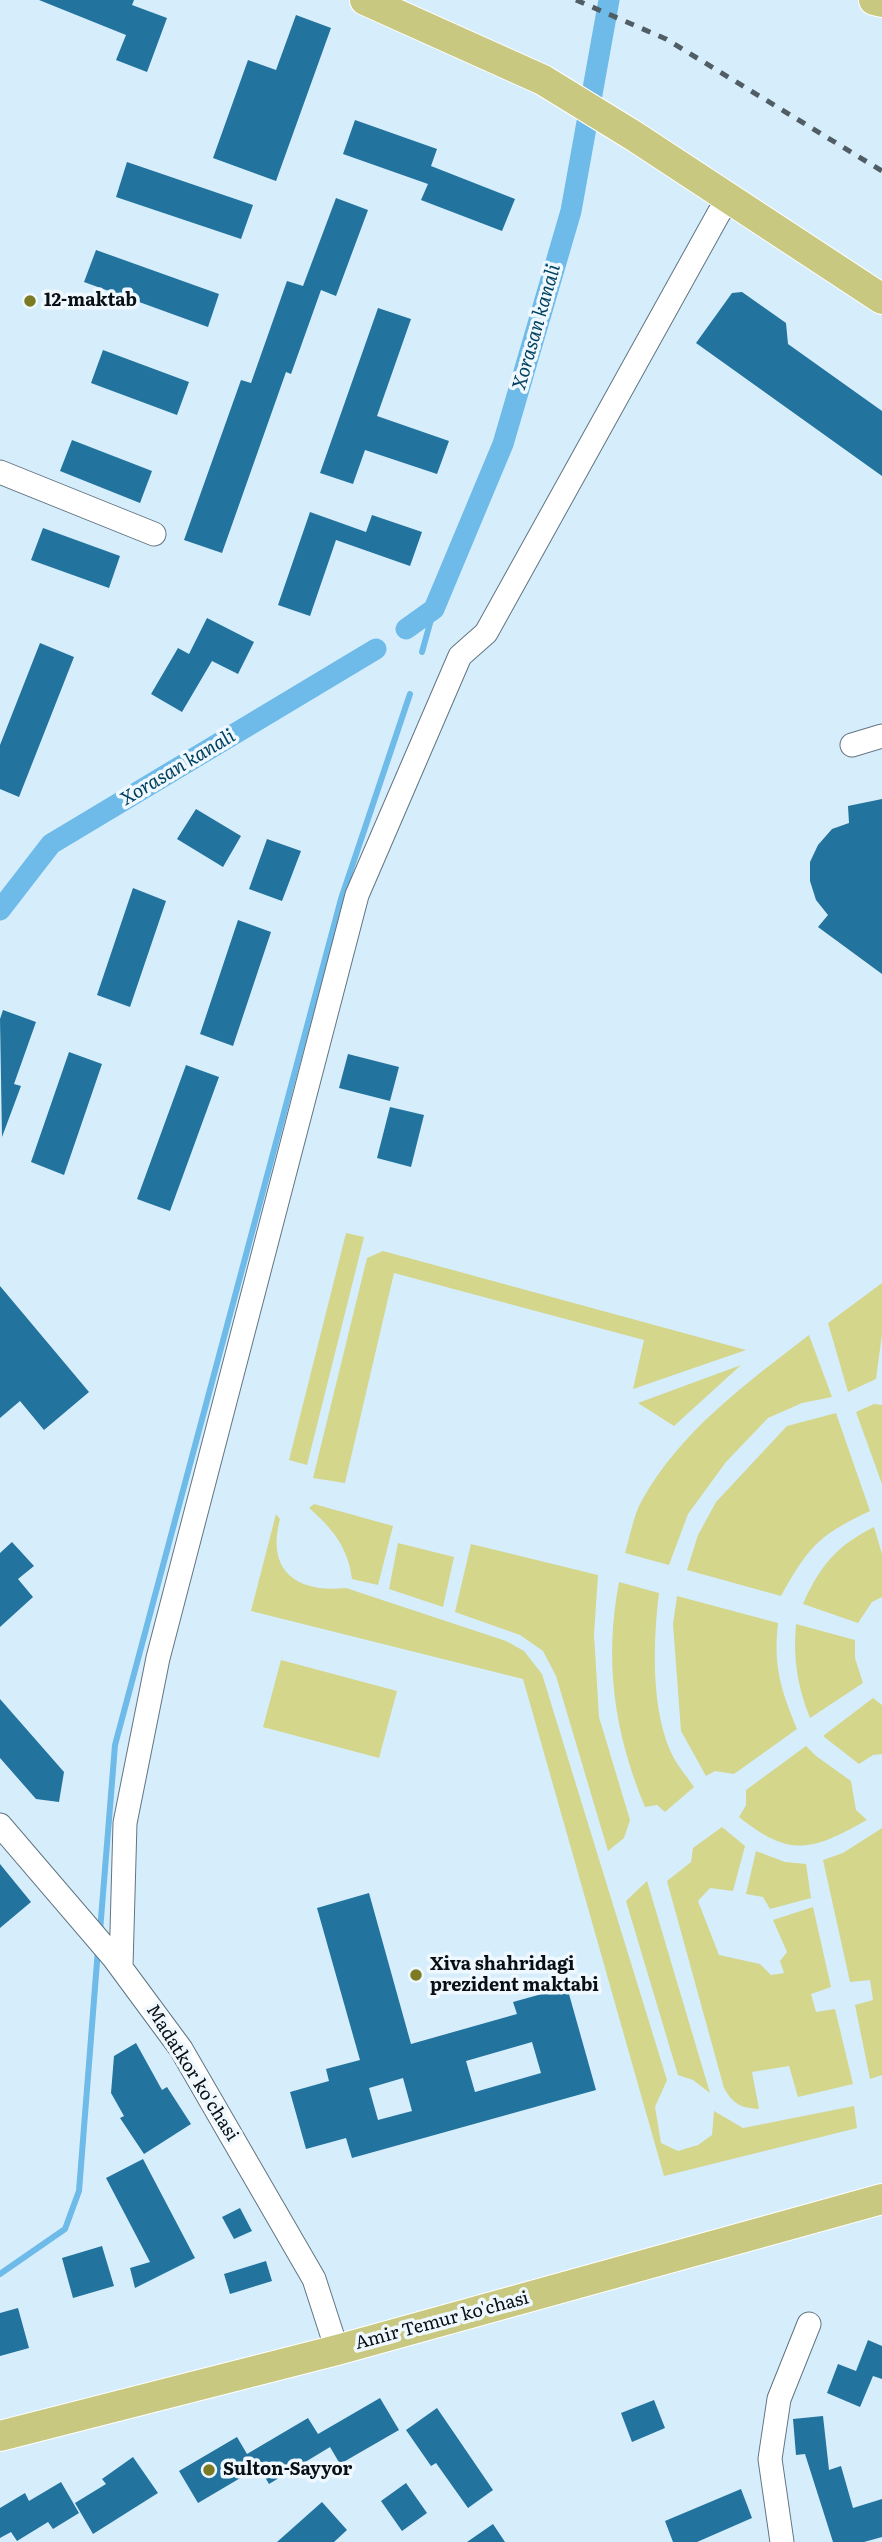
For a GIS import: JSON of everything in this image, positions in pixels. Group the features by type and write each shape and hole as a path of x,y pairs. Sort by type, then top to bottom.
{"main road":[{"path":"365,0 402,8 543,80 634,136 882,299"},
{"path":"874,0 882,2"},
{"name":"Amir Temur ko'chasi","path":"0,2436 337,2350 882,2199"}],"street":[{"path":"117,1962 125,1823 158,1658 358,895 460,656 486,633 719,213 730,199"},
{"path":"0,472 154,534"},
{"path":"852,745 882,736"},
{"name":"Madatkor ko'chasi","path":"0,1825 117,1962 181,2049 314,2279 337,2350"},
{"path":"782,2542 769,2459 779,2399 809,2324"}],"green space":[{"path":"346,1233 364,1237 307,1465 289,1460"},
{"path":"383,1251 746,1350 633,1389 644,1340 394,1273 345,1483 313,1478 367,1258"},
{"path":"882,1283 882,1334 876,1379 848,1392 828,1323"},
{"path":"809,1335 832,1397 802,1403 768,1418 726,1462 688,1514 669,1565 625,1553 641,1502 675,1453 716,1410"},
{"path":"741,1365 674,1426 638,1403"},
{"path":"874,1404 882,1405 882,1484 856,1412"},
{"path":"836,1413 870,1511 839,1527 817,1544 808,1553 781,1596 687,1570 698,1535 716,1502 787,1426"},
{"path":"314,1504 393,1526 378,1585 352,1579 347,1557 338,1539 309,1508"},
{"path":"276,1514 280,1519 277,1552 289,1575 299,1582 328,1589 346,1588 506,1641 524,1651 542,1674 667,2080 655,2107 661,2143 678,2151 698,2145 712,2135 714,2111 743,2128 854,2106 857,2128 664,2176 523,1679 251,1611"},
{"path":"874,1527 882,1554 882,1597 872,1602 858,1623 803,1604 831,1558 849,1542"},
{"path":"398,1543 454,1557 443,1607 389,1589"},
{"path":"471,1544 598,1575 594,1634 599,1717 630,1820 624,1838 608,1851 556,1676 543,1651 520,1635 455,1612"},
{"path":"619,1582 659,1593 655,1633 657,1700 667,1742 675,1760 694,1787 665,1812 657,1805 645,1807 634,1779 619,1724 612,1668 612,1640"},
{"path":"677,1596 778,1623 780,1678 797,1729 734,1774 715,1771 706,1776 681,1731 673,1624"},
{"path":"796,1624 855,1640 855,1658 863,1683 810,1718 797,1671"},
{"path":"281,1660 397,1691 379,1758 263,1727"},
{"path":"873,1698 882,1705 882,1754 873,1755 859,1764 823,1736"},
{"path":"806,1746 851,1781 856,1810 867,1820 816,1843 788,1844 773,1839 739,1817 746,1805 746,1790"},
{"path":"722,1827 745,1846 733,1891 710,1888 698,1901 719,1955 760,1964 771,1975 784,1973 780,1961 787,1952 773,1920 813,1907 831,1987 811,1994 816,2012 835,2009 853,2084 798,2097 789,2066 752,2072 759,2109 738,2104 724,2088 667,1881 691,1862 693,1848"},
{"path":"882,1828 882,2075 870,2079 855,2005 873,2000 870,1980 850,1982 823,1860 843,1853"},
{"path":"756,1851 785,1862 806,1864 811,1898 770,1909 763,1897 746,1894"},
{"path":"647,1881 710,2093 693,2080 678,2075 626,1901"}],"building":[{"path":"39,0 134,0 132,5 167,18 147,72 116,60 126,35"},
{"path":"296,15 331,28 276,181 213,158 248,60 276,70"},
{"path":"355,120 437,149 431,166 515,199 502,231 421,200 428,184 343,154"},
{"path":"127,162 253,205 241,239 116,197"},
{"path":"336,198 368,210 336,296 321,290 291,374 286,372 222,553 184,540 241,380 251,383 287,281 303,286"},
{"path":"96,250 219,294 208,327 84,282"},
{"path":"742,292 786,323 788,344 882,411 882,476 696,343 732,293"},
{"path":"378,308 411,319 377,416 449,441 437,474 365,450 353,484 320,473"},
{"path":"103,350 189,382 177,415 91,383"},
{"path":"72,440 152,471 140,503 60,471"},
{"path":"310,512 366,532 372,515 422,532 410,566 336,540 310,616 278,605"},
{"path":"43,528 120,556 109,588 31,560"},
{"path":"207,618 254,642 238,674 212,661 182,712 151,694 178,648 189,654"},
{"path":"40,643 74,657 19,797 0,789 0,745"},
{"path":"882,799 882,974 818,927 828,915 816,900 810,881 810,862 818,845 832,829 849,823 848,806"},
{"path":"196,809 241,836 223,867 177,839"},
{"path":"267,839 301,851 282,901 249,889"},
{"path":"133,888 166,901 130,1007 97,995"},
{"path":"238,920 271,932 233,1046 200,1034"},
{"path":"3,1010 36,1022 14,1084 21,1086 2,1137 0,1019"},
{"path":"69,1052 102,1064 64,1175 31,1162"},
{"path":"348,1054 399,1067 390,1101 339,1088"},
{"path":"186,1065 219,1077 170,1211 137,1199"},
{"path":"390,1107 424,1115 411,1167 377,1158"},
{"path":"0,1286 89,1392 44,1430 20,1401 0,1418"},
{"path":"12,1542 34,1566 18,1579 33,1597 0,1627 0,1553"},
{"path":"0,1699 64,1772 59,1802 36,1799 0,1758"},
{"path":"0,1864 31,1902 0,1928"},
{"path":"369,1893 411,2044 517,2014 513,2002 567,1987 596,2090 352,2158 346,2138 306,2149 290,2092 329,2081 326,2069 360,2060 317,1908","holes":["532,2042 541,2073 475,2092 466,2061","403,2078 412,2111 378,2120 369,2088"]},
{"path":"136,2043 162,2090 167,2087 191,2124 144,2154 120,2118 124,2116 111,2093 114,2056"},
{"path":"143,2159 195,2258 135,2288 130,2268 150,2262 106,2178"},
{"path":"240,2208 252,2231 234,2239 222,2217"},
{"path":"102,2246 114,2286 73,2298 62,2258"},
{"path":"266,2261 272,2281 230,2294 224,2274"},
{"path":"18,2308 29,2348 0,2356 0,2313"},
{"path":"868,2340 882,2346 882,2379 873,2376 860,2407 827,2393 838,2364 856,2371"},
{"path":"380,2398 399,2430 340,2464 330,2447 269,2484 259,2467 198,2503 179,2471 237,2437 247,2454 308,2418 318,2434"},
{"path":"654,2400 665,2428 632,2442 621,2413"},
{"path":"437,2408 493,2490 468,2508 436,2463 431,2466 406,2430"},
{"path":"823,2416 829,2470 841,2466 853,2508 882,2499 882,2537 864,2542 833,2542 805,2454 796,2455 793,2419"},
{"path":"133,2457 158,2493 93,2534 75,2503 106,2484 102,2479"},
{"path":"61,2482 79,2513 53,2529 48,2522 17,2541 11,2532 0,2538 0,2508 25,2493 29,2501"},
{"path":"406,2483 427,2513 402,2531 381,2501"},
{"path":"741,2489 752,2518 697,2542 673,2542 665,2521"},
{"path":"322,2502 347,2530 334,2542 277,2542"},
{"path":"493,2524 505,2542 467,2542"}],"waterway":[{"name":"Xorasan kanali","path":"406,629 434,609 503,444 571,211 609,0"},
{"path":"422,652 434,609"},
{"name":"Xorasan kanali","path":"0,910 51,844 376,649"},
{"path":"100,1931 115,1745 341,899 410,694"},
{"path":"0,2274 65,2229 79,2191 98,1949"}],"railway":[{"path":"576,0 666,39 882,171"}],"place":[{"name":"12-maktab","path":"30,301"},
{"name":"Xiva shahridagi prezident maktabi","path":"416,1975"},
{"name":"Sulton-Sayyor","path":"209,2470"}]}
